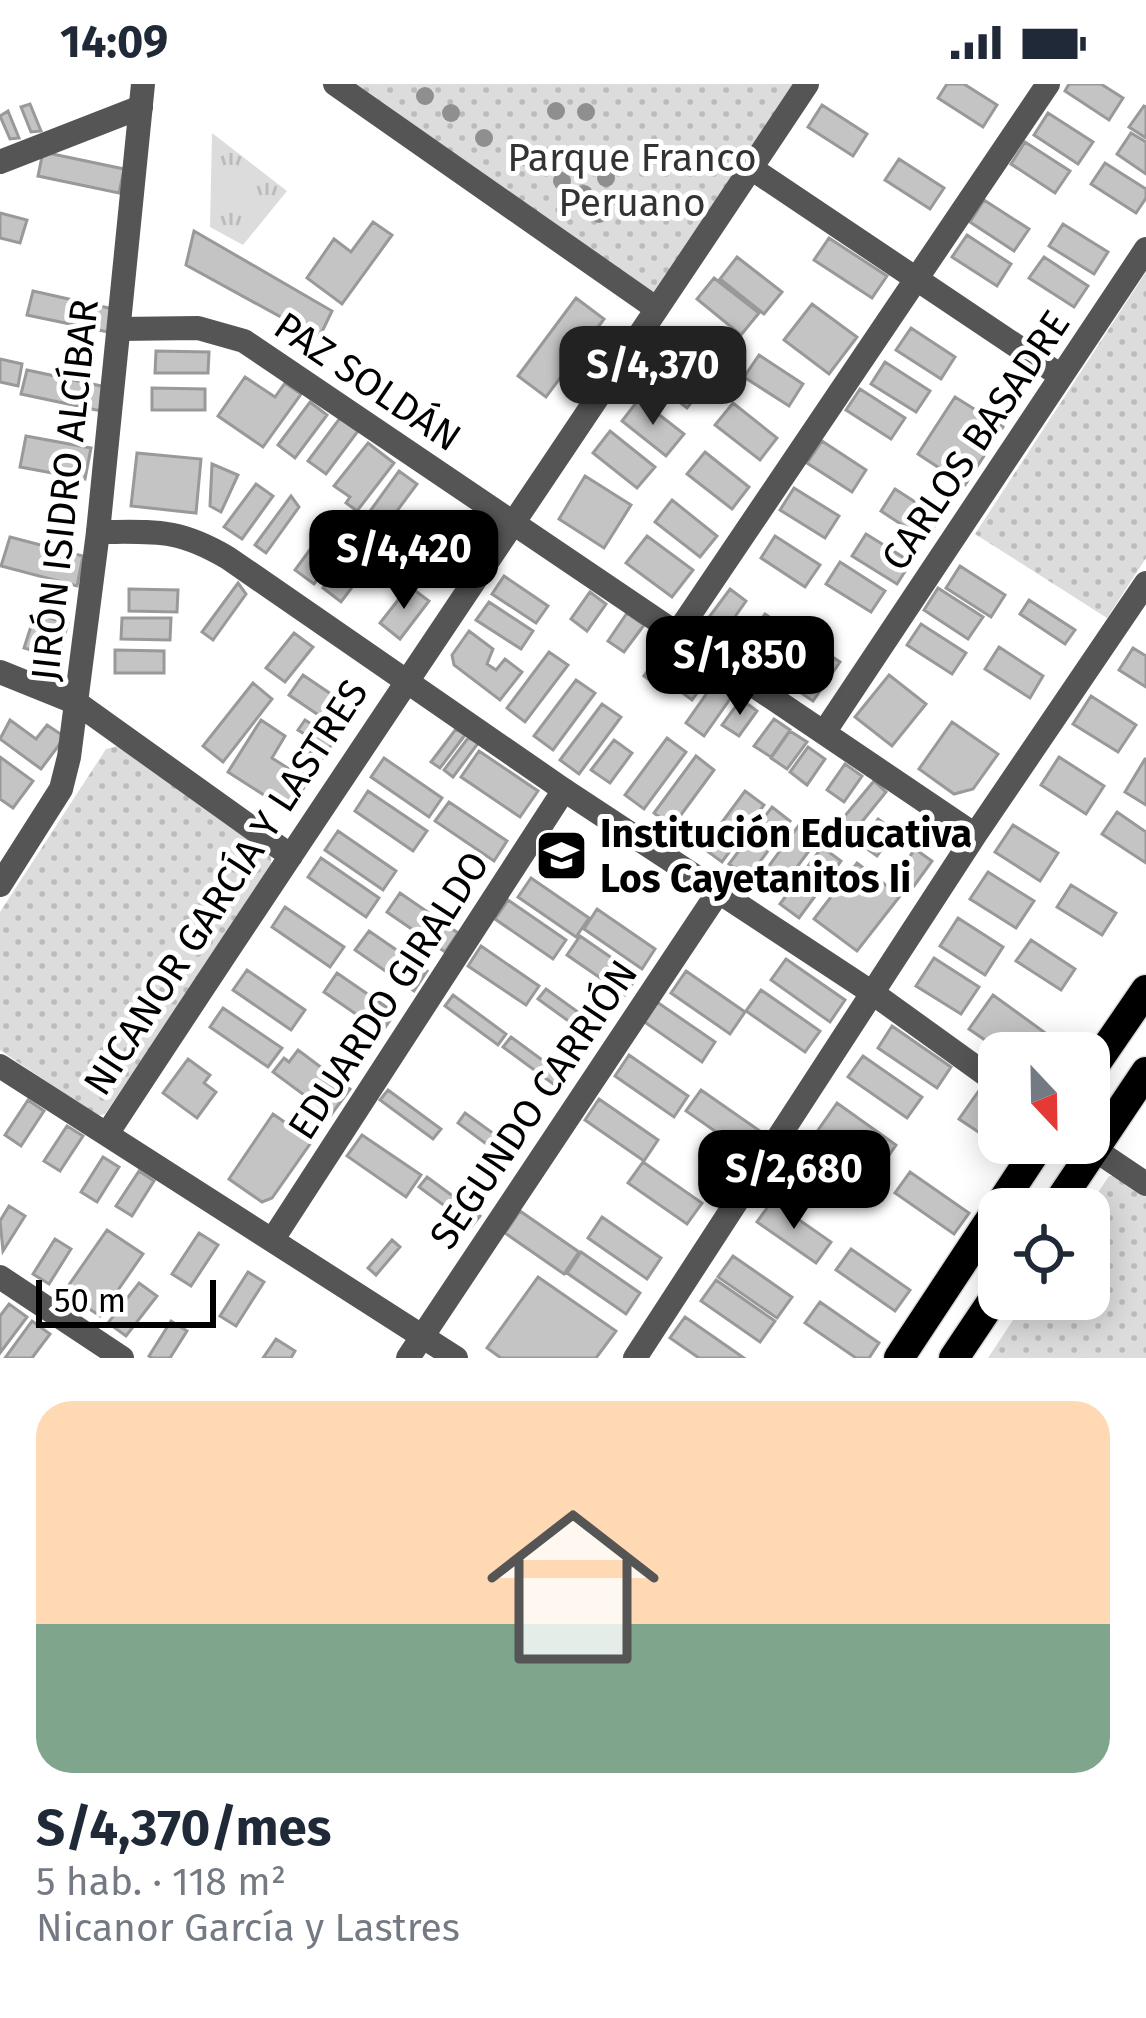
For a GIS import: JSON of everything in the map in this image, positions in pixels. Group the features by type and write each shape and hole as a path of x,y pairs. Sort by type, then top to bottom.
{"main road":[{"path":"1110,1042 1146,990"},
{"path":"1110,1120 1146,1072"},
{"path":"898,1358 1028,1164"},
{"path":"954,1358 980,1320"}],"street":[{"path":"335,84 657,309"},
{"name":"NICANOR GARCÍA Y LASTRES","path":"107,1134 406,678 807,84"},
{"path":"678,632 1048,84"},
{"path":"0,162 142,96"},
{"name":"JIRÓN ISIDRO ALCÍBAR","path":"0,885 61,789 77,704 142,96"},
{"path":"751,168 1061,376"},
{"name":"CARLOS BASADRE","path":"825,730 1146,249"},
{"name":"PAZ SOLDÁN","path":"118,329 198,328 244,340 975,835"},
{"path":"98,532 173,532 197,540 874,994 978,1069"},
{"path":"635,1358 975,835 1146,583"},
{"path":"0,672 77,704 291,856"},
{"name":"EDUARDO GIRALDO","path":"273,1239 564,790"},
{"name":"SEGUNDO CARRIÓN","path":"415,1348 718,891"},
{"path":"0,1066 273,1239 415,1348 456,1358"},
{"path":"1110,1160 1146,1184"},
{"path":"0,1277 122,1358"}],"green space":[{"name":"Parque Franco Peruano","path":"335,84 807,84 657,309"},
{"path":"212,133 287,191 243,245 210,227"},
{"path":"1146,272 1146,558 1107,618 975,534"},
{"path":"118,746 270,850 272,868 105,1114 97,1116 0,1050 0,912 106,749"},
{"path":"1109,1176 1120,1176 1146,1193 1146,1358 988,1358 1013,1320 1110,1320 1110,1188 1101,1188"}],"building":[{"path":"947,84 964,84 997,105 983,127 938,98"},
{"path":"1069,84 1101,84 1123,98 1109,120 1065,91"},
{"path":"30,104 41,131 31,132 21,107"},
{"path":"822,105 867,134 853,156 808,127"},
{"path":"1146,107 1146,138 1129,127"},
{"path":"8,111 19,138 10,139 0,116"},
{"path":"1048,113 1093,142 1078,164 1034,135"},
{"path":"1131,133 1146,142 1146,174 1117,154"},
{"path":"1025,142 1070,171 1055,193 1011,164"},
{"path":"43,152 124,169 119,193 38,176"},
{"path":"899,159 944,188 930,209 885,180"},
{"path":"1105,163 1146,189 1136,213 1091,184"},
{"path":"984,200 1029,229 1014,251 970,222"},
{"path":"0,213 27,220 20,243 0,238"},
{"path":"373,222 392,235 342,304 307,278 334,239 351,252"},
{"path":"1063,224 1108,252 1094,274 1049,246"},
{"path":"194,231 332,311 319,338 186,265"},
{"path":"967,235 1011,264 997,286 952,257"},
{"path":"829,238 887,276 872,298 814,260"},
{"path":"737,257 782,292 764,314 720,279"},
{"path":"1044,257 1088,286 1074,307 1029,278"},
{"path":"714,278 759,313 741,335 697,299"},
{"path":"33,291 113,309 108,332 27,315"},
{"path":"576,298 604,319 546,397 518,376"},
{"path":"812,304 857,337 829,374 784,340"},
{"path":"911,328 955,357 941,379 896,350"},
{"path":"156,351 209,352 208,373 155,373"},
{"path":"660,351 704,387 687,408 642,373"},
{"path":"759,355 803,384 789,406 744,377"},
{"path":"0,359 22,364 18,386 0,382"},
{"path":"885,362 930,391 916,412 871,384"},
{"path":"27,370 106,387 101,411 21,394"},
{"path":"245,377 275,397 285,383 301,394 263,447 218,416"},
{"path":"152,388 205,389 205,410 152,410"},
{"path":"860,389 905,418 891,439 846,410"},
{"path":"955,397 1003,427 965,485 918,454"},
{"path":"639,399 684,434 666,456 622,421"},
{"path":"310,402 327,415 295,458 278,445"},
{"path":"733,403 777,438 760,460 715,425"},
{"path":"340,418 358,431 326,474 308,461"},
{"path":"610,431 655,467 637,488 593,453"},
{"path":"26,436 91,448 85,479 20,467"},
{"path":"822,441 866,470 852,492 807,463"},
{"path":"368,443 394,463 357,511 346,503 350,497 334,486"},
{"path":"705,452 749,487 732,509 687,474"},
{"path":"137,453 201,459 196,513 131,506"},
{"path":"212,464 238,475 221,512 210,506"},
{"path":"399,471 417,484 385,527 368,514"},
{"path":"585,476 631,505 604,548 559,519"},
{"path":"256,484 273,496 242,539 224,527"},
{"path":"794,488 839,516 825,538 780,510"},
{"path":"895,489 940,518 925,540 881,511"},
{"path":"291,496 299,507 266,553 255,545"},
{"path":"672,500 717,536 700,557 655,522"},
{"path":"337,513 356,527 314,584 295,570"},
{"path":"416,520 461,549 449,567 404,538"},
{"path":"365,531 384,545 341,602 323,588"},
{"path":"866,534 911,562 897,584 852,556"},
{"path":"647,536 693,570 672,597 626,563"},
{"path":"775,536 820,565 805,587 761,558"},
{"path":"10,537 83,556 77,586 1,566"},
{"path":"840,562 885,591 871,612 826,584"},
{"path":"960,566 1005,595 991,617 946,588"},
{"path":"504,576 548,606 536,623 492,594"},
{"path":"238,583 246,594 213,640 202,632"},
{"path":"409,586 429,601 400,639 380,623"},
{"path":"938,588 983,617 968,639 924,610"},
{"path":"129,589 178,590 177,612 129,611"},
{"path":"730,589 746,601 727,628 710,616"},
{"path":"590,592 606,604 587,631 571,619"},
{"path":"1029,600 1075,630 1065,644 1020,614"},
{"path":"489,602 533,631 521,649 476,620"},
{"path":"627,613 644,625 624,652 608,641"},
{"path":"35,614 68,623 58,658 24,648"},
{"path":"765,614 781,625 762,653 746,641"},
{"path":"122,618 171,618 170,640 121,639"},
{"path":"921,624 966,653 952,674 907,645"},
{"path":"787,627 840,662 813,701 761,666"},
{"path":"469,631 493,649 487,664 496,670 505,659 522,672 500,700 454,665 452,655"},
{"path":"294,633 313,647 285,682 266,668"},
{"path":"999,647 1043,676 1030,698 985,669"},
{"path":"1133,648 1146,656 1146,687 1119,670"},
{"path":"663,649 680,661 660,688 644,676"},
{"path":"115,650 164,651 164,673 115,673"},
{"path":"549,652 568,665 525,722 507,708"},
{"path":"696,661 712,673 692,700 676,688"},
{"path":"303,675 353,709 339,729 289,695"},
{"path":"889,675 926,704 892,746 855,717"},
{"path":"576,680 595,693 553,750 534,736"},
{"path":"253,683 272,699 223,762 203,746"},
{"path":"714,683 732,696 704,736 686,723"},
{"path":"1091,696 1136,725 1118,752 1073,724"},
{"path":"741,699 757,711 739,736 722,725"},
{"path":"602,704 621,717 579,774 560,760"},
{"path":"774,719 790,730 771,757 754,746"},
{"path":"10,720 36,739 47,725 65,737 41,769 0,739"},
{"path":"261,720 285,736 272,758 297,774 317,742 298,730 305,720 335,739 296,800 278,804 228,772"},
{"path":"952,722 998,754 973,789 954,794 919,769"},
{"path":"456,729 465,735 440,768 431,762"},
{"path":"790,731 807,742 787,769 771,758"},
{"path":"468,738 479,742 453,777 444,770"},
{"path":"667,738 686,752 644,809 625,795"},
{"path":"614,740 632,753 610,783 591,770"},
{"path":"808,747 825,759 807,785 790,772"},
{"path":"479,751 538,791 520,817 461,777"},
{"path":"696,756 714,770 672,827 654,813"},
{"path":"0,757 33,781 13,808 0,799"},
{"path":"1059,757 1104,786 1086,814 1041,785"},
{"path":"384,758 442,798 429,817 371,777"},
{"path":"1146,759 1146,805 1125,792"},
{"path":"845,764 862,776 844,802 827,790"},
{"path":"874,781 886,792 852,834 839,823"},
{"path":"368,791 427,831 413,851 355,811"},
{"path":"745,791 764,805 722,862 703,848"},
{"path":"449,802 507,841 494,861 435,821"},
{"path":"772,807 790,821 748,878 729,864"},
{"path":"1117,812 1146,832 1146,863 1102,834"},
{"path":"878,819 895,831 877,856 860,844"},
{"path":"799,825 818,839 776,895 757,882"},
{"path":"1013,825 1058,853 1040,881 995,852"},
{"path":"338,831 396,871 383,890 325,850"},
{"path":"822,847 841,861 799,918 780,904"},
{"path":"915,849 932,861 914,886 897,874"},
{"path":"321,858 379,898 366,917 308,877"},
{"path":"857,863 900,896 857,951 814,919"},
{"path":"988,872 1034,901 1016,928 970,899"},
{"path":"531,878 589,918 576,937 518,897"},
{"path":"1071,885 1116,913 1102,935 1057,907"},
{"path":"400,893 458,933 445,952 387,912"},
{"path":"508,900 566,940 553,959 495,919"},
{"path":"285,907 344,947 330,967 272,927"},
{"path":"597,909 655,949 642,969 584,929"},
{"path":"958,918 1003,947 985,975 940,946"},
{"path":"369,931 427,971 414,991 355,950"},
{"path":"580,936 638,976 625,995 567,955"},
{"path":"1031,940 1075,969 1061,990 1016,961"},
{"path":"481,946 539,986 526,1005 468,966"},
{"path":"934,958 979,987 961,1014 916,986"},
{"path":"786,959 845,1000 830,1022 771,980"},
{"path":"247,970 305,1010 291,1030 233,990"},
{"path":"686,971 745,1012 730,1034 671,993"},
{"path":"337,973 395,1013 382,1032 324,992"},
{"path":"546,989 600,1028 592,1038 538,999"},
{"path":"761,990 820,1031 805,1052 746,1011"},
{"path":"453,995 506,1034 498,1045 445,1006"},
{"path":"993,995 1044,1032 978,1035 969,1029"},
{"path":"657,1002 715,1042 702,1062 643,1021"},
{"path":"223,1008 282,1048 268,1067 210,1027"},
{"path":"892,1026 951,1067 937,1088 878,1048"},
{"path":"511,1037 564,1076 556,1086 503,1047"},
{"path":"298,1050 350,1089 331,1115 273,1072"},
{"path":"629,1055 688,1096 674,1117 615,1076"},
{"path":"863,1056 922,1097 907,1118 848,1077"},
{"path":"188,1059 210,1075 204,1083 216,1092 197,1118 163,1093"},
{"path":"388,1090 441,1129 433,1139 380,1100"},
{"path":"701,1090 760,1131 745,1152 686,1111"},
{"path":"978,1092 978,1132 959,1119"},
{"path":"599,1099 658,1140 644,1161 585,1120"},
{"path":"28,1100 44,1111 21,1146 5,1135"},
{"path":"837,1103 896,1145 866,1188 807,1146"},
{"path":"465,1113 519,1152 511,1162 458,1123"},
{"path":"273,1114 312,1141 272,1198 262,1202 229,1179"},
{"path":"67,1126 83,1136 60,1171 44,1161"},
{"path":"362,1135 421,1175 406,1197 347,1156"},
{"path":"103,1157 119,1167 97,1202 81,1192"},
{"path":"643,1162 702,1203 687,1224 628,1183"},
{"path":"139,1171 154,1181 132,1216 116,1206"},
{"path":"910,1172 969,1213 954,1234 895,1193"},
{"path":"427,1177 480,1216 472,1226 419,1187"},
{"path":"772,1201 831,1242 816,1263 757,1222"},
{"path":"9,1206 25,1216 3,1251 0,1221"},
{"path":"520,1211 579,1252 564,1274 505,1233"},
{"path":"602,1217 661,1258 647,1279 588,1238"},
{"path":"107,1230 143,1254 100,1316 64,1292"},
{"path":"199,1233 218,1245 191,1286 172,1274"},
{"path":"55,1239 71,1249 49,1284 33,1274"},
{"path":"392,1240 400,1247 376,1275 368,1268"},
{"path":"851,1249 910,1290 895,1311 836,1270"},
{"path":"581,1252 640,1293 626,1314 567,1273"},
{"path":"733,1256 792,1297 777,1318 718,1277"},
{"path":"248,1272 264,1282 236,1326 220,1316"},
{"path":"538,1277 616,1331 596,1358 501,1358 487,1348"},
{"path":"716,1280 775,1321 760,1342 701,1301"},
{"path":"139,1283 157,1296 126,1336 108,1323"},
{"path":"820,1302 879,1343 869,1358 856,1358 805,1323"},
{"path":"9,1304 27,1317 0,1353 0,1316"},
{"path":"685,1317 744,1358 699,1358 670,1338"},
{"path":"32,1321 50,1334 32,1358 5,1358"},
{"path":"171,1321 187,1331 170,1358 152,1358 149,1356"},
{"path":"276,1339 295,1351 291,1358 263,1358"}],"place":[{"name":"Institución Educativa Los Cayetanitos Ii","path":"561,855"}]}
